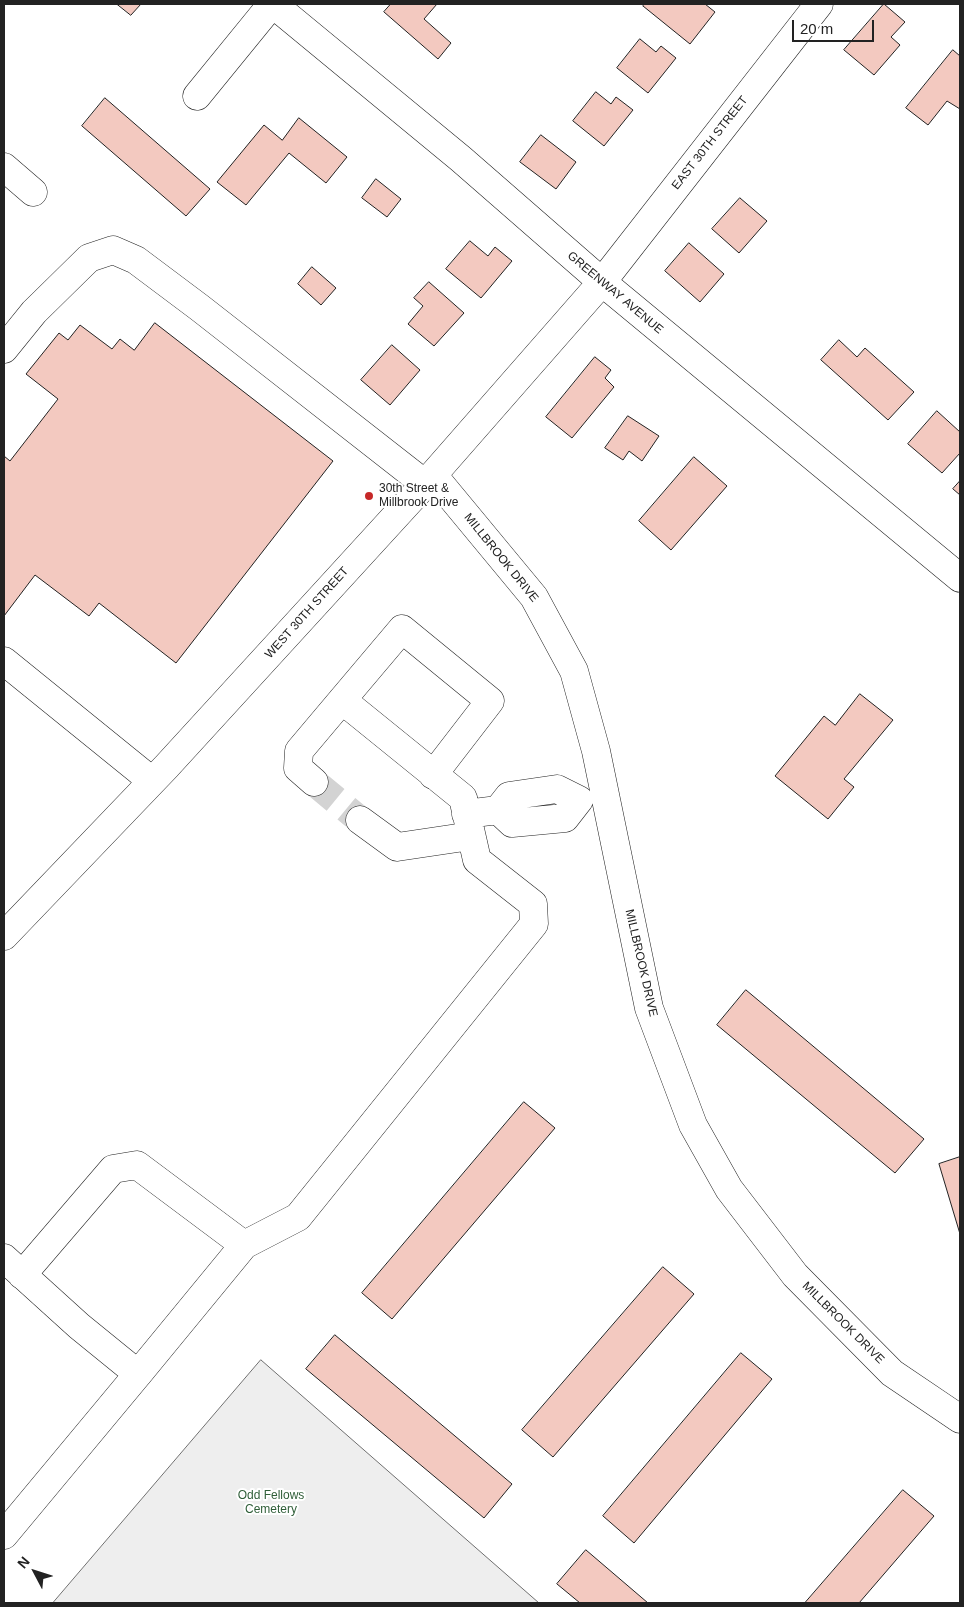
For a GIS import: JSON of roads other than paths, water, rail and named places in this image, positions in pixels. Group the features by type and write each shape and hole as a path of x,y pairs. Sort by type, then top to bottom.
{"street":[{"path":"197,96 273,4"},
{"name":"GREENWAY AVENUE","path":"273,4 461,159 602,282 960,578"},
{"name":"EAST 30TH STREET","path":"602,282 819,4"},
{"path":"4,167 33,192"},
{"name":"MILLBROOK DRIVE","path":"4,349 34,312 89,258 112,250 136,260 429,480 534,597 574,671 596,751 592,797 649,1008 693,1125 729,1189 795,1275 892,1373 960,1419"},
{"name":"WEST 30TH STREET","path":"4,936 152,781 429,480 602,282"},
{"path":"314,782 298,768 299,751 402,629 490,702 433,775"},
{"path":"4,661 152,781"},
{"path":"4,1535 244,1245 298,1217 534,924 533,904 477,860 463,798 342,700"},
{"path":"360,820 397,847 469,825 498,810 512,823 565,818 592,797"},
{"path":"138,1374 79,1326 13,1266 113,1169 137,1165 244,1245"}],"tunnel":[{"path":"314,782 360,820"}],"place":[{"name":"30th Street & Millbrook Drive","path":"369,496"}],"park label":[{"name":"Odd Fellows Cemetery","path":"271,1503"}]}
